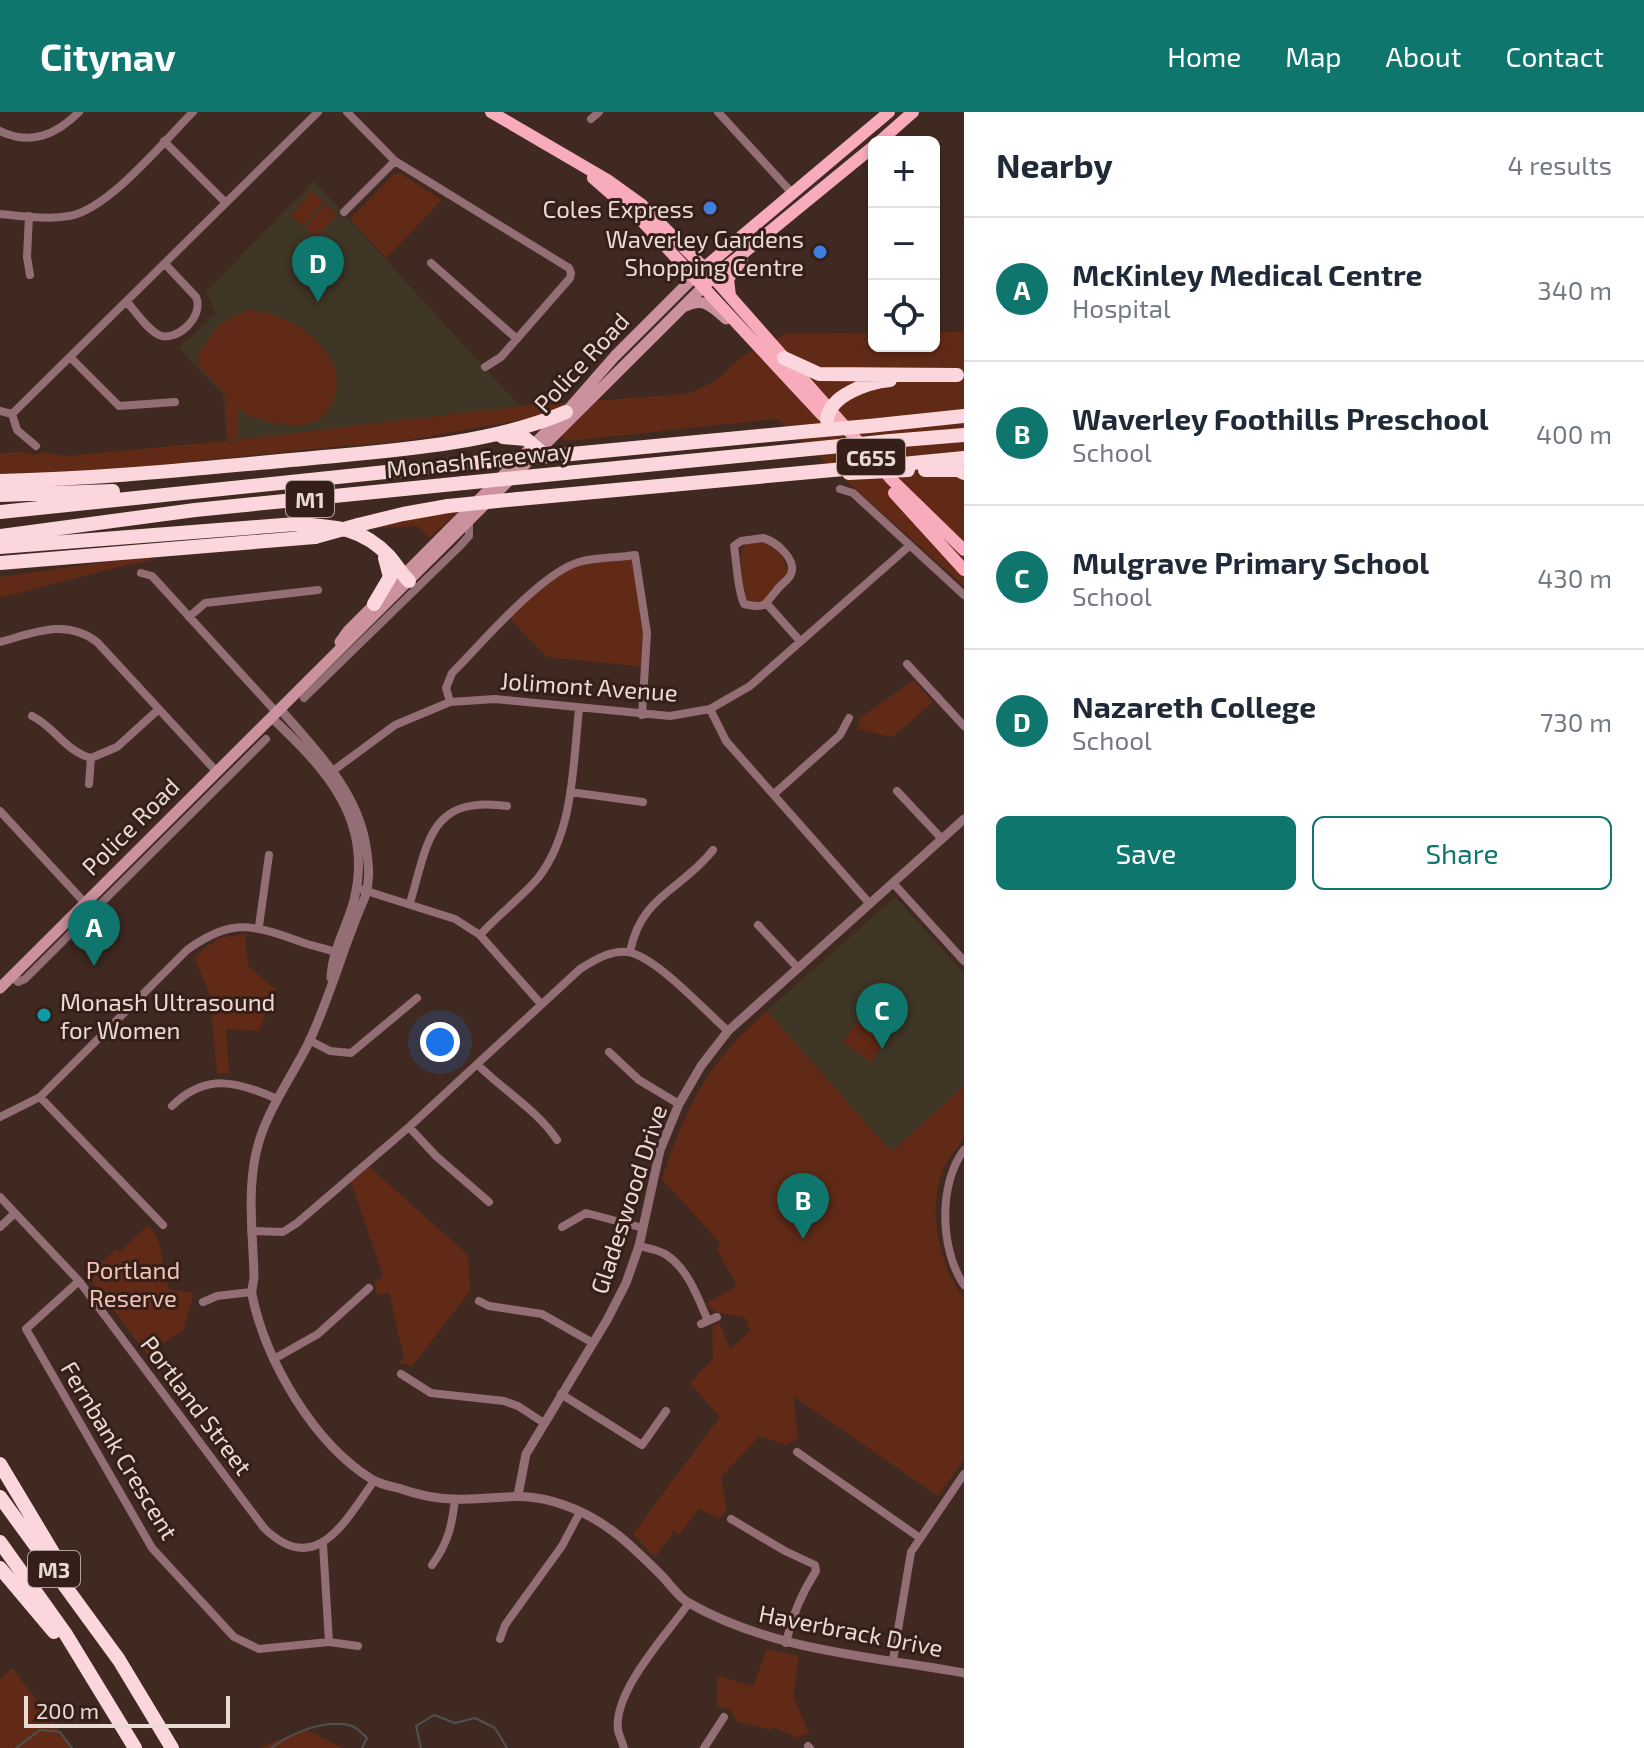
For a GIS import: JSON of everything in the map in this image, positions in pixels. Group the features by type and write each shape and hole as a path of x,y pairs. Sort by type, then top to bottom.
{"highway":[{"path":"784,358 819,374 960,375"},
{"path":"828,415 849,394 869,384 960,375"},
{"path":"0,481 85,480 337,456 483,437 542,422 566,412"},
{"name":"Monash Freeway","path":"0,512 964,416"},
{"name":"Monash Freeway","path":"0,536 195,510 964,435"},
{"path":"483,437 517,437 526,439 536,448"},
{"path":"0,563 315,537 403,514 448,506 728,479 905,467 964,458"},
{"path":"905,467 964,473"},
{"path":"0,495 226,488"},
{"path":"0,547 296,524 352,530 377,544 406,578"},
{"path":"374,604 390,577 389,567 377,544"},
{"path":"0,1464 106,1642"},
{"name":"M3","path":"0,1497 106,1642 172,1748"},
{"name":"M3","path":"0,1542 98,1685 135,1748"},
{"path":"0,1568 98,1685"}],"main road":[{"path":"491,112 609,181 641,204 708,272"},
{"name":"Police Road","path":"0,988 85,903 189,807 216,771 329,666 406,578 703,287 708,272 889,112"},
{"path":"886,136 913,112"},
{"name":"Police Road","path":"329,666 348,631 374,604 469,521 615,356 693,278 708,272 785,218 868,151"},
{"path":"579,165 641,220 693,278"},
{"path":"730,297 728,279 734,268 785,218"},
{"name":"C655","path":"708,272 964,570"},
{"name":"C655","path":"693,278 964,550"},
{"path":"681,309 694,302 706,303 743,330"},
{"path":"615,356 613,362 617,365 637,352"}],"street":[{"path":"0,131 12,135 48,135 62,128 79,112"},
{"path":"0,214 66,217 96,206 193,112"},
{"path":"12,414 318,112"},
{"path":"347,112 395,161 569,268 570,278 501,357 485,367"},
{"path":"718,112 793,194"},
{"path":"164,141 226,203"},
{"path":"344,212 395,161"},
{"path":"29,216 27,257 30,275"},
{"path":"431,263 517,339"},
{"path":"127,302 162,336 176,334 197,316 199,304 196,297 165,264"},
{"path":"71,358 119,406 175,402"},
{"path":"0,411 12,414"},
{"path":"12,414 17,430 36,446"},
{"path":"840,489 853,493 908,547 964,595"},
{"path":"304,698 329,666 460,546 469,536 469,521"},
{"path":"773,540 792,565 792,574 767,604 756,607 744,604 739,592 734,546 741,541 773,540"},
{"name":"Jolimont Avenue","path":"330,774 395,725 450,702 495,699 670,716 710,709 750,686 908,547"},
{"path":"450,702 446,688 452,673 538,587 579,562 635,555 647,633 642,715"},
{"path":"141,573 152,576 277,713"},
{"path":"189,617 205,603 318,590"},
{"path":"767,604 800,641"},
{"path":"0,642 54,628 77,630 97,642 216,771"},
{"path":"907,664 964,726"},
{"path":"32,716 45,724 67,747 91,758 117,747 159,709"},
{"path":"480,935 537,878 560,838 570,792 579,709"},
{"path":"710,709 726,741 870,904"},
{"name":"Haverbrack Drive","path":"277,713 330,774 342,798 357,839 362,889 309,1040 277,1099 257,1151 252,1180 254,1280 251,1292 274,1359 315,1427 338,1454 374,1481 411,1493 455,1499 518,1495 563,1504 605,1523 628,1541 689,1603 740,1628 786,1643 964,1673"},
{"path":"774,794 840,735 849,718"},
{"path":"12,977 18,982 25,979 189,807 266,739"},
{"path":"89,784 91,758"},
{"path":"897,791 942,839"},
{"path":"570,792 643,802"},
{"path":"410,903 428,843 441,820 451,812 474,803 507,806"},
{"path":"0,811 85,903"},
{"name":"Gladeswood Drive","path":"518,1495 526,1454 626,1283 639,1246 660,1150 679,1104 701,1066 728,1031 964,819"},
{"path":"630,952 634,932 646,911 713,850"},
{"path":"259,926 269,855"},
{"path":"893,883 963,957"},
{"path":"362,889 455,919 480,935 541,1004"},
{"path":"758,925 798,968"},
{"path":"0,1117 40,1097 187,950 206,937 226,929 259,926 339,954"},
{"path":"52,935 56,949"},
{"path":"251,1231 283,1232 409,1127 580,969 603,955 630,952 654,964 728,1031"},
{"path":"309,1040 330,1051 351,1053 417,998"},
{"path":"609,1052 639,1080 679,1104"},
{"path":"478,1065 547,1125 557,1140"},
{"path":"172,1106 187,1091 208,1083 255,1089 277,1099"},
{"path":"40,1097 163,1225"},
{"path":"409,1127 436,1156 489,1202"},
{"path":"964,1150 948,1181 946,1201 951,1260 964,1285"},
{"name":"Portland Street","path":"0,1197 79,1281 264,1528 276,1540 291,1548 323,1544"},
{"path":"0,1227 15,1213"},
{"path":"562,1227 586,1213 643,1228"},
{"path":"639,1246 664,1253 679,1268 692,1284 704,1322 717,1317"},
{"name":"Fernbank Crescent","path":"79,1281 26,1329 152,1548 234,1637 259,1649 329,1642 358,1646"},
{"path":"274,1359 318,1334 369,1288"},
{"path":"203,1302 217,1296 251,1292"},
{"path":"479,1301 489,1306 542,1314 593,1343"},
{"path":"401,1374 431,1393 504,1401 544,1423"},
{"path":"561,1394 642,1445 666,1411"},
{"path":"797,1452 920,1538"},
{"path":"893,1660 908,1563 920,1538 964,1474"},
{"path":"329,1642 323,1544 336,1533 374,1481"},
{"path":"432,1565 451,1531 455,1499"},
{"path":"500,1639 505,1625 562,1546 580,1512"},
{"path":"731,1519 815,1565 816,1571 791,1618 786,1643"},
{"path":"624,1748 618,1730 622,1701 634,1679 689,1603"},
{"path":"704,1748 724,1717"}],"shaded area":[{"path":"314,181 520,406 227,441 223,395 179,348 216,313 206,292"},
{"path":"893,899 897,899 964,974 964,1086 894,1149 889,1149 767,1011"}],"green space":[{"path":"394,174 401,174 442,200 386,258 350,219"},
{"path":"311,191 323,202 303,226 291,216"},
{"path":"325,204 337,214 317,238 305,227"},
{"path":"246,310 283,319 317,341 329,356 336,373 336,391 328,410 319,419 309,424 290,425 259,419 237,408 238,438 228,439 225,394 199,365 198,355 217,326"},
{"path":"940,332 964,332 964,586 777,419 568,441 530,418 398,442 56,476 0,476 0,453 34,455 43,452 67,456 227,441 520,406 687,394 714,382 743,356 786,334 868,333 868,352 940,352"},
{"path":"460,510 429,538 418,526 380,528 380,523"},
{"path":"768,542 782,556 788,572 761,604 751,603 743,592 742,550 748,543"},
{"path":"635,555 647,667 547,657 508,617 538,587 579,562"},
{"path":"148,556 151,561 0,598 0,577"},
{"path":"914,680 933,702 892,737 857,729 861,717"},
{"path":"245,934 248,966 275,989 259,1031 226,1029 229,1073 217,1073 210,995 194,957 219,938"},
{"path":"767,1011 889,1149 894,1149 964,1086 964,1136 944,1167 936,1199 936,1217 942,1253 964,1298 964,1460 938,1496 793,1396 798,1439 786,1445 759,1436 721,1477 727,1509 720,1519 699,1509 679,1535 674,1531 655,1557 633,1534 720,1417 690,1383 713,1359 712,1327 720,1323 730,1349 750,1331 746,1318 716,1312 706,1304 737,1286 717,1249 721,1244 662,1179 681,1128 701,1087 729,1049"},
{"path":"862,1014 891,1033 871,1062 843,1042"},
{"path":"367,1165 468,1255 470,1291 412,1366 399,1363 404,1357 389,1293 377,1295 375,1283 383,1276 350,1179"},
{"name":"Portland Reserve","path":"148,1225 158,1240 169,1289 194,1293 183,1330 147,1354 87,1276 116,1249 120,1252"},
{"path":"767,1649 799,1656 793,1696 809,1733 798,1738 773,1727 771,1730 736,1721 731,1710 717,1709 717,1676 753,1686"},
{"path":"12,1668 73,1748 0,1748 0,1679"},
{"path":"305,1729 343,1748 259,1748"}],"waterway":[{"path":"421,1748 416,1726 434,1715 455,1723 475,1718 495,1728 507,1748"},
{"path":"271,1748 299,1732 331,1724 352,1726 358,1730 367,1738 362,1748"},
{"path":"16,1748 40,1730 60,1732 72,1748"}],"place":[{"name":"Coles Express","path":"710,208"},
{"name":"Waverley Gardens Shopping Centre","path":"820,252"},
{"name":"Nazareth College","path":"318,302"},
{"name":"McKinley Medical Centre","path":"94,966"},
{"name":"Monash Ultrasound for Women","path":"44,1015"},
{"name":"Mulgrave Primary School","path":"882,1049"},
{"name":"Waverley Foothills Preschool","path":"803,1239"}]}
